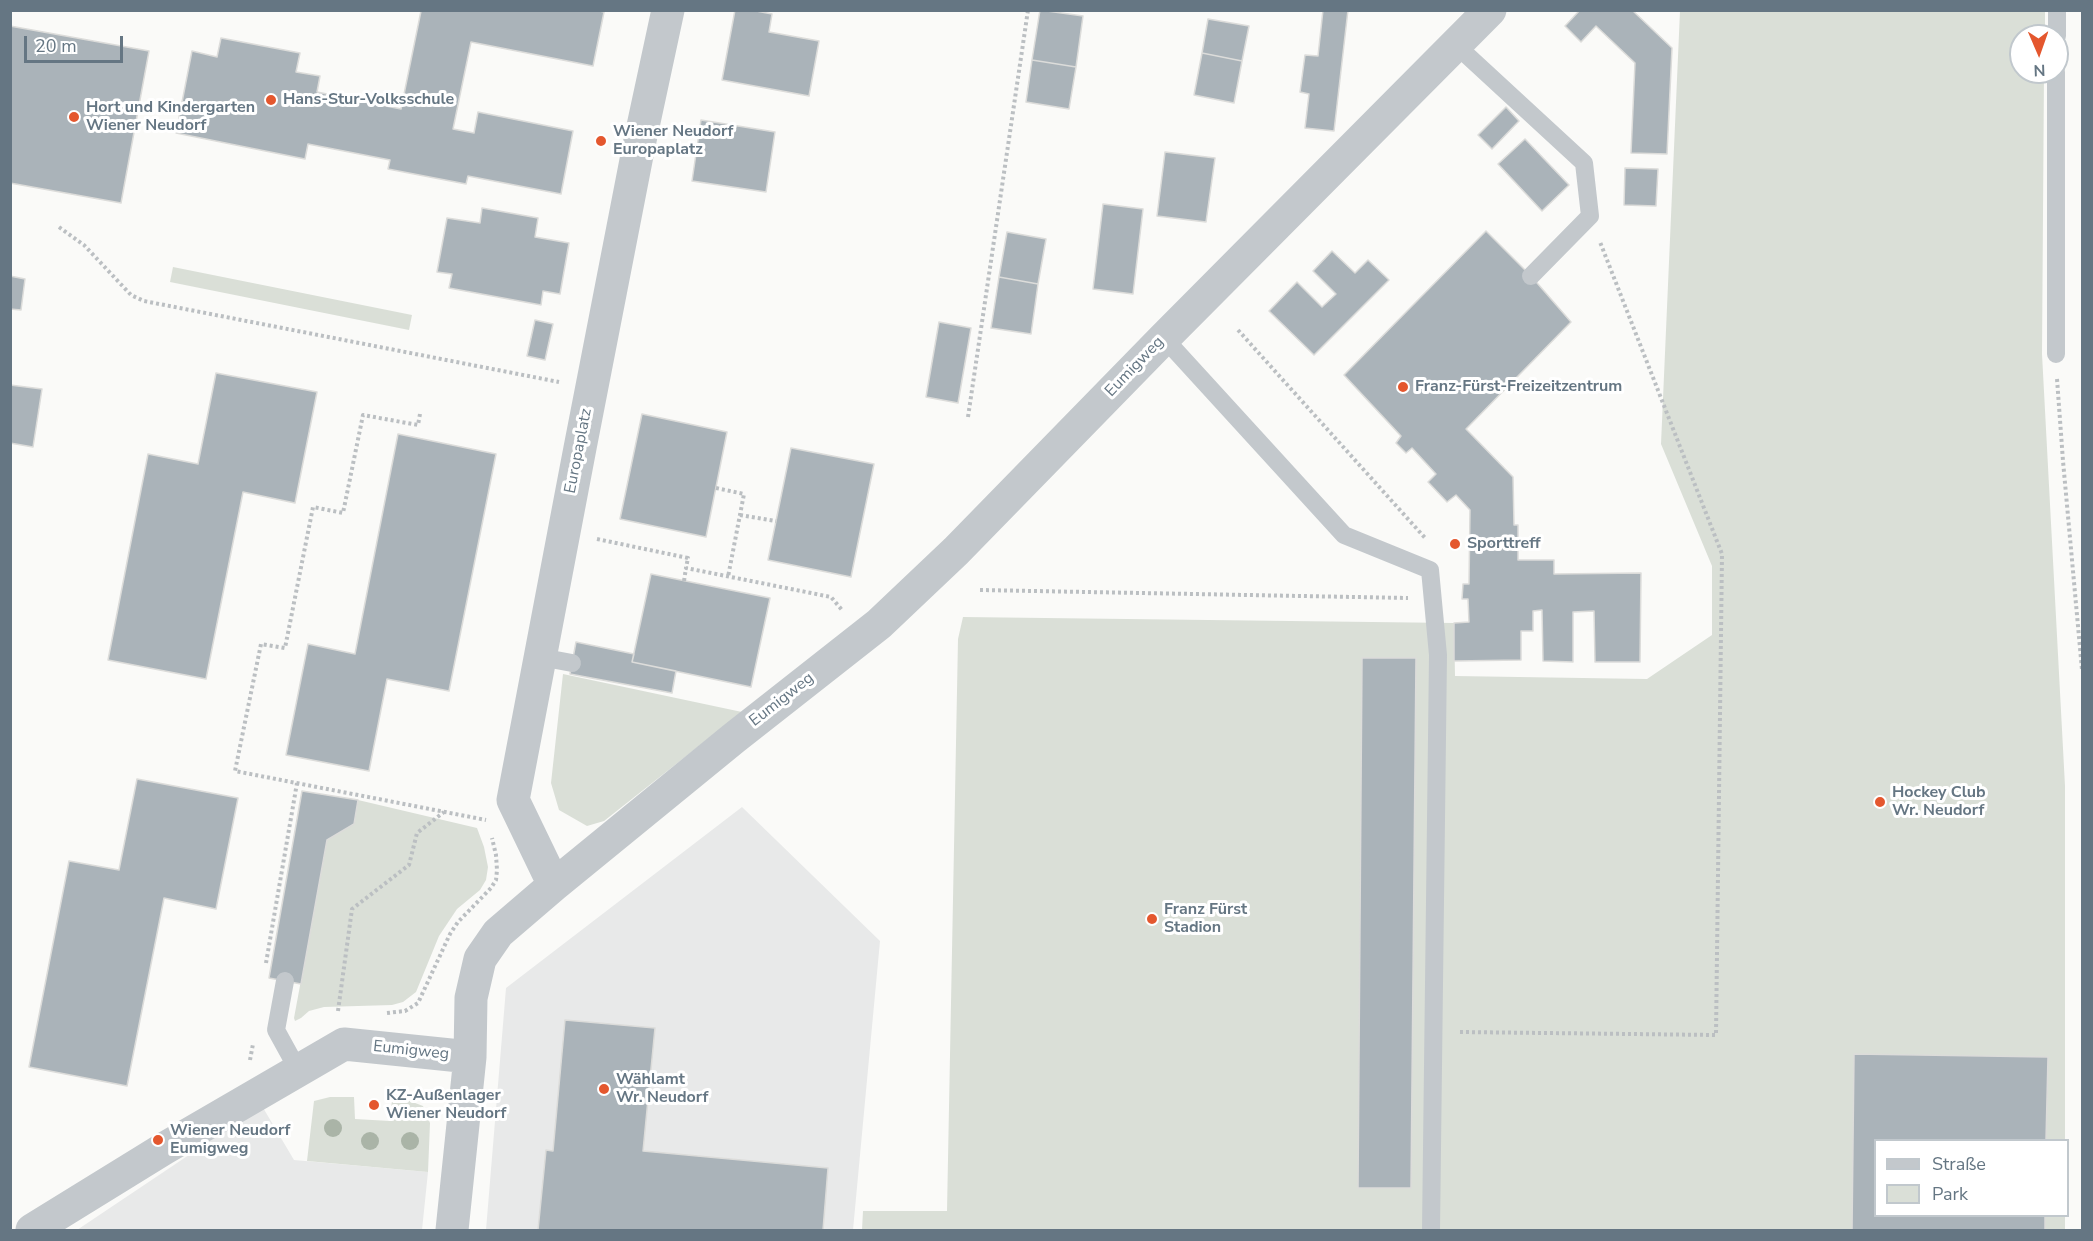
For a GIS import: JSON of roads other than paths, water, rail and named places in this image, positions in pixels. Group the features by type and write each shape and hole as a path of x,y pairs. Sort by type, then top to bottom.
{"street":[{"name":"Europaplatz","path":"554,885 513,801 639,145 668,10"},
{"name":"Eumigweg","path":"32,1230 165,1148 344,1044 470,1057 471,998 480,959 498,933 734,738 864,636 956,551 1490,10"},
{"path":"452,1230 470,1057"}],"lane":[{"path":"1456,45 1584,163 1590,216 1531,276"},
{"path":"2056,84 2056,354"},
{"path":"1164,338 1344,535 1430,570 1438,656 1431,1230"},
{"path":"540,657 572,663"},
{"path":"285,981 276,1030 298,1070"}],"place":[{"name":"Hans-Stur-Volksschule","path":"271,100"},
{"name":"Hort und Kindergarten Wiener Neudorf","path":"74,117"},
{"name":"Wiener Neudorf Europaplatz","path":"601,141"},
{"name":"Franz-Fürst-Freizeitzentrum","path":"1403,387"},
{"name":"Sporttreff","path":"1455,544"},
{"name":"Hockey Club Wr. Neudorf","path":"1880,802"},
{"name":"Franz Fürst Stadion","path":"1152,919"},
{"name":"Wählamt Wr. Neudorf","path":"604,1089"},
{"name":"KZ-Außenlager Wiener Neudorf","path":"374,1105"},
{"name":"Wiener Neudorf Eumigweg","path":"158,1140"}]}
